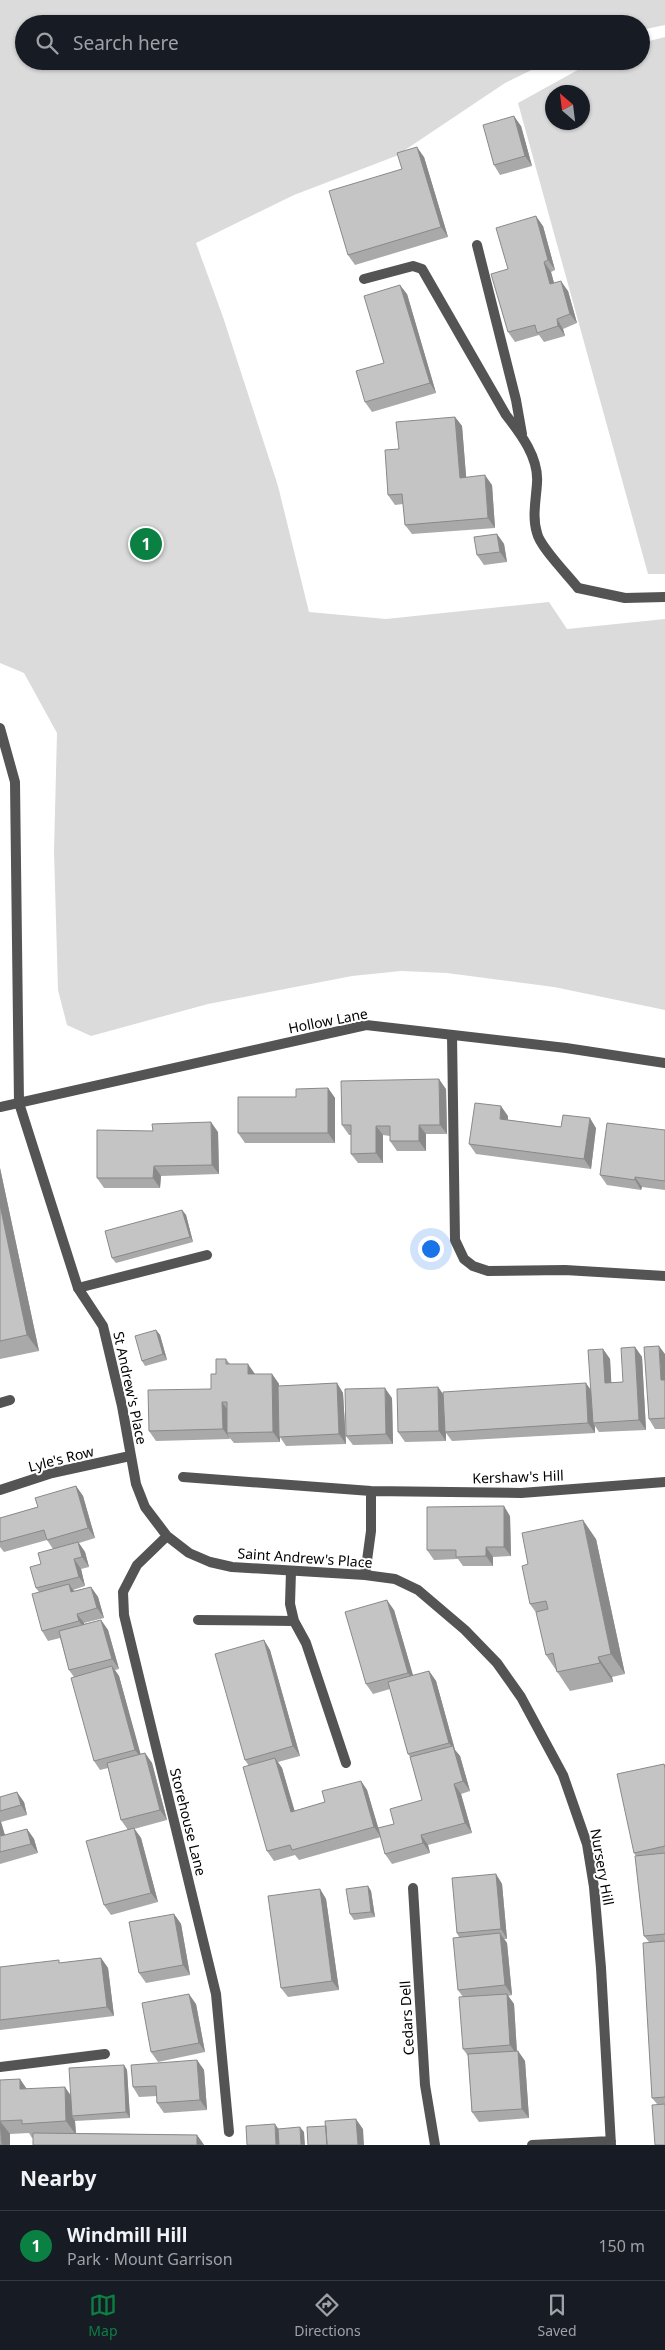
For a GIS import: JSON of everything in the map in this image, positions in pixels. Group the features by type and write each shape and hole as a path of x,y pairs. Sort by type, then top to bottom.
{"street":[{"path":"477,245 516,400 523,437 535,464 538,480 534,519 537,535 578,588 624,598 665,597"},
{"path":"364,279 413,266 422,269 506,415 523,437"},
{"name":"St Andrew's Place","path":"0,728 15,782 18,1103 78,1288 103,1326 122,1406 136,1484 145,1507 167,1536"},
{"name":"Hollow Lane","path":"0,1106 366,1025 566,1048 665,1063"},
{"path":"452,1035 455,1240 464,1259 473,1266 488,1270 565,1270 665,1276"},
{"path":"78,1288 207,1255"},
{"name":"Lyle's Row","path":"0,1490 52,1473 130,1456"},
{"name":"Kershaw's Hill","path":"183,1477 371,1491 521,1493 665,1482"},
{"path":"365,1575 371,1531 371,1491"},
{"name":"Saint Andrew's Place","path":"167,1536 189,1553 210,1562 232,1567 365,1575 395,1579 418,1590 440,1608"},
{"name":"Storehouse Lane","path":"167,1536 137,1565 123,1592 124,1615 216,1994 229,2132"},
{"path":"292,1572 290,1604 294,1621 306,1643 346,1763"},
{"name":"Nursery Hill","path":"440,1608 497,1663 521,1697 563,1775 587,1844 594,1886 601,1968 611,2143"},
{"path":"198,1620 294,1621"},
{"name":"Cedars Dell","path":"413,1888 425,2085 435,2145"},
{"path":"0,2067 105,2054"},
{"path":"532,2145 611,2143"}],"shaded area":[{"path":"0,0 665,0 665,25 650,28 650,15 15,15 15,70 532,70 505,83 396,156 294,195 196,243 223,317 278,486 309,612 386,619 549,602 567,629 665,619 665,1010 554,987 447,973 401,971 352,976 208,1004 91,1036 67,1025 58,990 54,851 57,733 24,673 0,663"},
{"path":"665,37 665,574 648,574 518,103 545,88 545,130 590,130 590,85 551,85 578,70 650,70 650,41"}],"building":[{"path":"514,116 525,156 494,165 483,125"},
{"path":"417,147 441,227 348,255 329,191 402,169 397,153"},
{"path":"536,216 548,260 544,262 550,284 561,281 570,314 557,319 558,326 537,333 535,325 508,332 491,274 508,269 496,228"},
{"path":"400,285 430,383 365,402 356,371 384,363 364,296"},
{"path":"455,417 460,478 485,475 488,518 405,525 402,494 388,495 385,450 399,449 396,422"},
{"path":"497,534 500,552 477,555 474,537"},
{"path":"439,1079 440,1125 419,1125 419,1141 390,1141 390,1126 376,1126 376,1153 351,1154 351,1125 342,1125 341,1081"},
{"path":"328,1088 328,1133 238,1133 238,1097 296,1097 296,1089"},
{"path":"475,1103 501,1106 500,1119 561,1127 563,1115 590,1118 584,1159 469,1144"},
{"path":"211,1122 212,1165 154,1166 153,1178 97,1178 97,1130 153,1131 152,1124"},
{"path":"607,1123 665,1130 665,1181 635,1177 635,1180 600,1175"},
{"path":"0,1205 27,1335 0,1341"},
{"path":"182,1210 190,1237 112,1258 105,1231"},
{"path":"156,1330 163,1354 142,1361 135,1336"},
{"path":"659,1346 661,1380 665,1380 665,1418 649,1419 644,1347"},
{"path":"635,1347 639,1420 593,1423 588,1350 603,1349 605,1383 623,1382 621,1348"},
{"path":"216,1359 226,1359 226,1364 248,1364 248,1374 272,1374 273,1432 227,1433 227,1402 222,1402 223,1429 149,1431 148,1390 211,1389 211,1374 216,1374"},
{"path":"337,1383 339,1434 279,1437 278,1386"},
{"path":"586,1383 588,1423 445,1432 443,1392"},
{"path":"438,1387 439,1431 398,1432 397,1389"},
{"path":"385,1388 386,1434 346,1436 345,1389"},
{"path":"76,1486 88,1528 47,1540 44,1530 0,1542 0,1518 38,1507 35,1498"},
{"path":"504,1506 504,1547 486,1547 486,1556 456,1557 456,1550 427,1550 427,1507"},
{"path":"583,1520 611,1654 598,1657 600,1663 557,1672 553,1653 546,1655 536,1612 548,1609 546,1601 530,1604 522,1566 528,1564 522,1533"},
{"path":"78,1542 82,1557 74,1559 79,1577 36,1588 30,1567 41,1564 38,1553"},
{"path":"69,1584 71,1592 91,1587 97,1608 77,1614 79,1621 42,1631 32,1594"},
{"path":"387,1600 408,1673 366,1684 345,1612"},
{"path":"101,1620 112,1659 69,1670 59,1631"},
{"path":"264,1640 293,1746 245,1760 215,1654"},
{"path":"112,1666 135,1750 94,1761 71,1678"},
{"path":"429,1671 449,1743 408,1754 388,1682"},
{"path":"453,1746 463,1781 454,1784 465,1823 421,1835 423,1843 385,1854 378,1828 394,1824 390,1809 422,1800 410,1757"},
{"path":"145,1753 160,1810 121,1820 107,1763"},
{"path":"275,1758 291,1812 325,1802 322,1791 361,1781 374,1827 292,1850 290,1845 267,1851 243,1767"},
{"path":"664,1764 665,1846 634,1853 617,1774"},
{"path":"17,1792 21,1805 0,1811 0,1797"},
{"path":"134,1828 151,1893 104,1905 86,1841"},
{"path":"27,1829 31,1844 0,1852 0,1831 1,1836"},
{"path":"665,1853 665,1934 644,1936 635,1856"},
{"path":"496,1874 501,1929 457,1933 452,1878"},
{"path":"368,1886 371,1912 350,1914 346,1889"},
{"path":"320,1889 332,1981 281,1988 268,1896"},
{"path":"174,1914 183,1965 139,1973 129,1922"},
{"path":"500,1933 505,1985 458,1990 453,1938"},
{"path":"665,1941 665,2097 652,2098 643,1943"},
{"path":"101,1958 107,2007 0,2020 0,1967 59,1960 59,1963"},
{"path":"189,1994 199,2043 151,2052 142,2003"},
{"path":"507,1994 510,2045 463,2049 459,1997"},
{"path":"518,2051 522,2109 472,2112 468,2054"},
{"path":"197,2060 200,2100 157,2103 156,2086 133,2087 131,2065"},
{"path":"124,2065 126,2112 72,2116 69,2068"},
{"path":"20,2079 20,2089 65,2087 66,2121 22,2124 22,2120 0,2121 0,2080"},
{"path":"665,2104 665,2145 655,2145 652,2105"},
{"path":"356,2119 358,2145 327,2145 325,2121"},
{"path":"0,2121 2,2145 0,2145"},
{"path":"275,2124 276,2145 247,2145 246,2126"},
{"path":"326,2126 327,2145 308,2145 307,2127"},
{"path":"300,2127 301,2145 279,2145 278,2129"},
{"path":"33,2133 197,2135 197,2145 33,2145"}],"place":[{"name":"Windmill Hill","path":"146,544"}]}
